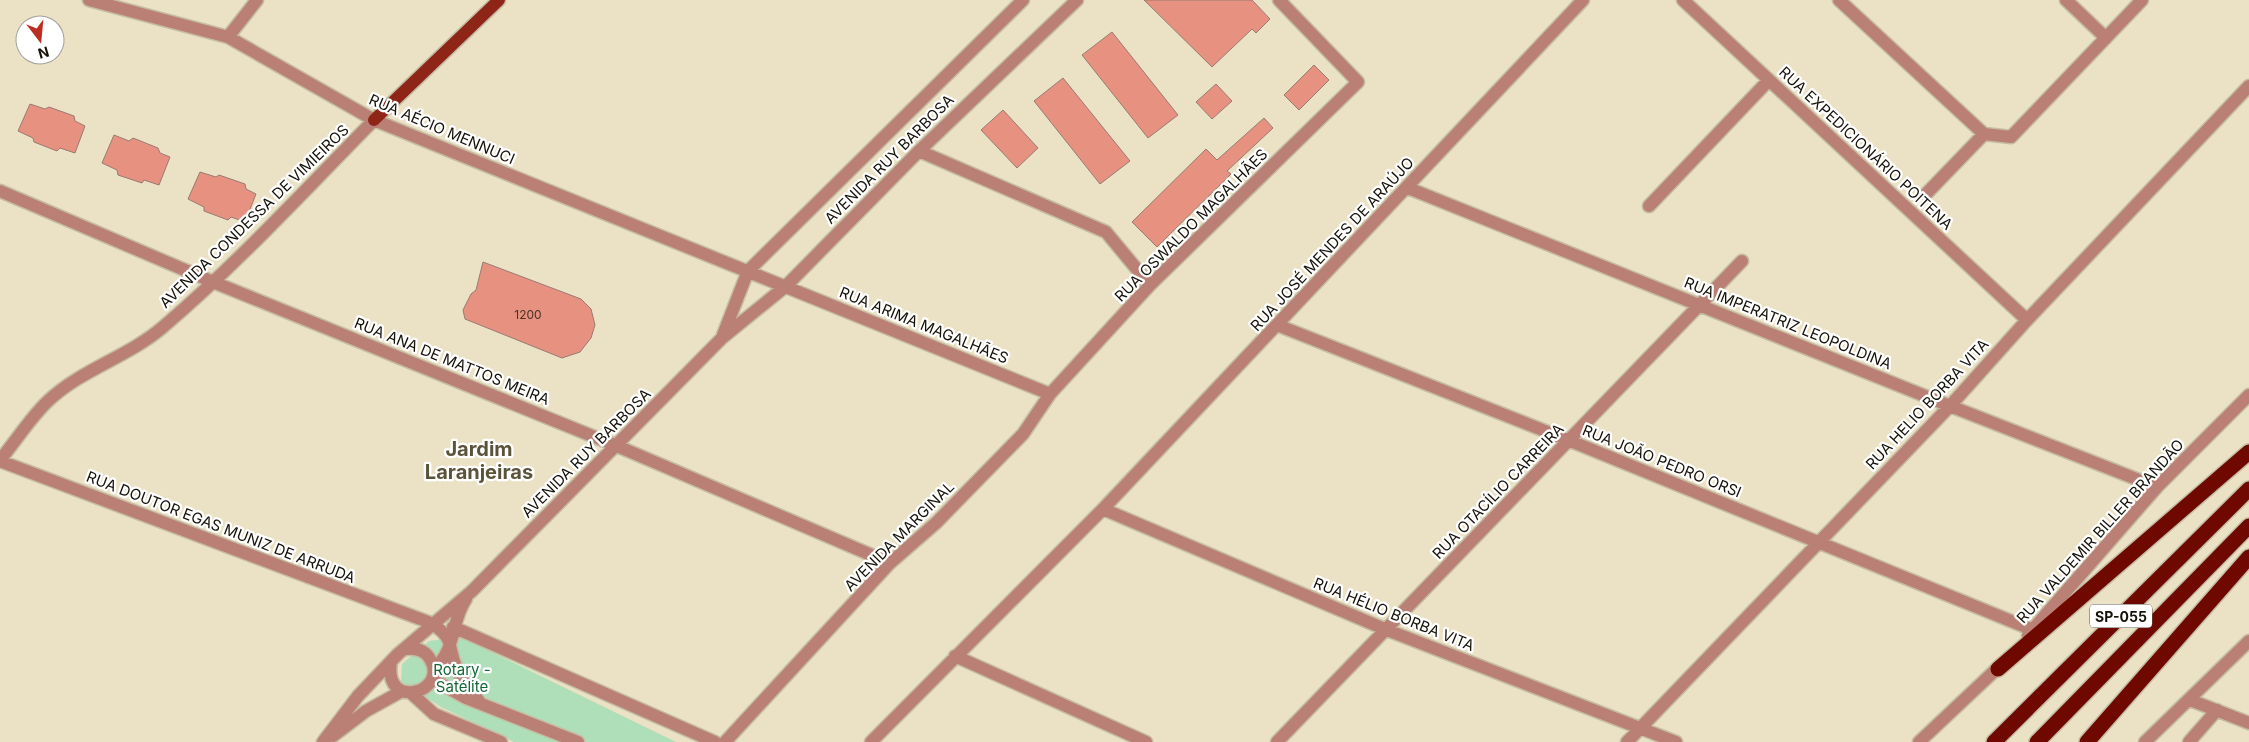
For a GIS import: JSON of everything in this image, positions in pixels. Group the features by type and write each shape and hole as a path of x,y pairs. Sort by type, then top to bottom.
{"highway":[{"path":"1998,669 2249,452"},
{"name":"SP-055","path":"1994,742 2249,489"},
{"name":"SP-055","path":"2037,742 2249,526"},
{"path":"2087,742 2249,557"}],"main road":[{"name":"AVENIDA CONDESSA DE VIMIEIROS","path":"374,120 499,0"}],"street":[{"name":"RUA AÉCIO MENNUCI","path":"89,0 228,37 374,120 786,286"},
{"path":"228,37 257,0"},
{"name":"AVENIDA RUY BARBOSA","path":"722,338 748,271 1023,0"},
{"name":"AVENIDA RUY BARBOSA","path":"324,742 358,696 391,662 431,623 472,591 722,338 786,286 919,151 1077,0"},
{"name":"RUA JOSÉ MENDES DE ARAÚJO","path":"955,656 1102,509 1584,0"},
{"name":"RUA EXPEDICIONÁRIO POITENA","path":"1683,0 2027,320"},
{"path":"1839,0 1984,134 2011,137 2142,0"},
{"path":"2066,0 2106,38"},
{"name":"RUA OSWALDO MAGALHÃES","path":"1050,394 1150,285 1358,82 1283,1"},
{"path":"1649,206 1770,80"},
{"name":"RUA HELIO BORBA VITA","path":"1627,742 1817,542 1950,406 2027,320 2249,86"},
{"name":"AVENIDA CONDESSA DE VIMIEIROS","path":"0,460 48,401 77,380 136,347 161,329 213,282 374,120"},
{"path":"1926,194 1984,134"},
{"path":"919,151 1106,232 1150,285"},
{"name":"RUA IMPERATRIZ LEOPOLDINA","path":"1408,188 1950,406 2157,487"},
{"name":"RUA ANA DE MATTOS MEIRA","path":"0,192 213,282 617,446 890,563"},
{"name":"RUA OTACÍLIO CARREIRA","path":"1277,742 1742,261"},
{"name":"RUA ARIMA MAGALHÃES","path":"786,286 1050,394"},
{"name":"RUA JOÃO PEDRO ORSI","path":"1277,326 1568,440 2033,630"},
{"name":"AVENIDA MARGINAL","path":"725,742 890,563 936,522 1023,434 1050,394"},
{"name":"RUA VALDEMIR BILLER BRANDÃO","path":"1919,742 1998,669 2157,487 2249,395"},
{"name":"RUA DOUTOR EGAS MUNIZ DE ARRUDA","path":"0,460 431,623 451,640"},
{"name":"RUA HÉLIO BORBA VITA","path":"1102,509 1387,630 1676,742"},
{"name":"AVENIDA RUY BARBOSA","path":"324,742 366,712 407,692 424,689 444,657 451,640 457,614 472,591"},
{"path":"453,627 714,742"},
{"path":"451,640 456,668 470,692 479,702"},
{"path":"2145,742 2249,641"},
{"path":"406,649 414,649 427,654 433,673 460,695 578,742"},
{"path":"871,742 955,656 1146,742"},
{"path":"391,662 389,673 393,684 407,692 434,714 501,742"},
{"path":"2190,700 2249,723"},
{"path":"2189,742 2216,710"}],"green space":[{"name":"Rotary - Satélite","path":"458,637 676,742 514,742 441,707 401,681 402,664 429,641"}],"building":[{"path":"1144,0 1252,0 1270,19 1256,33 1252,29 1212,67"},
{"path":"1112,32 1178,115 1148,138 1082,55"},
{"path":"1314,65 1329,80 1299,110 1284,95"},
{"path":"1063,78 1130,161 1100,184 1034,101"},
{"path":"1216,84 1232,101 1212,119 1196,102"},
{"path":"30,104 45,109 49,107 74,116 75,121 85,126 75,153 60,148 57,151 34,142 33,138 18,131"},
{"path":"1003,110 1038,148 1017,168 981,130"},
{"path":"1264,118 1273,128 1227,171 1231,174 1157,247 1132,222 1206,149 1217,160"},
{"path":"114,135 129,141 133,138 158,148 160,153 170,157 159,185 144,180 142,183 118,175 117,170 102,163"},
{"path":"200,172 216,177 219,175 245,184 246,189 256,194 245,222 231,217 228,220 204,211 204,207 188,199"},
{"path":"483,262 581,299 591,309 595,325 591,338 580,352 562,358 465,319 463,310 471,294 476,290"}],"district":[{"name":"Jardim Laranjeiras","path":"479,460"}]}
